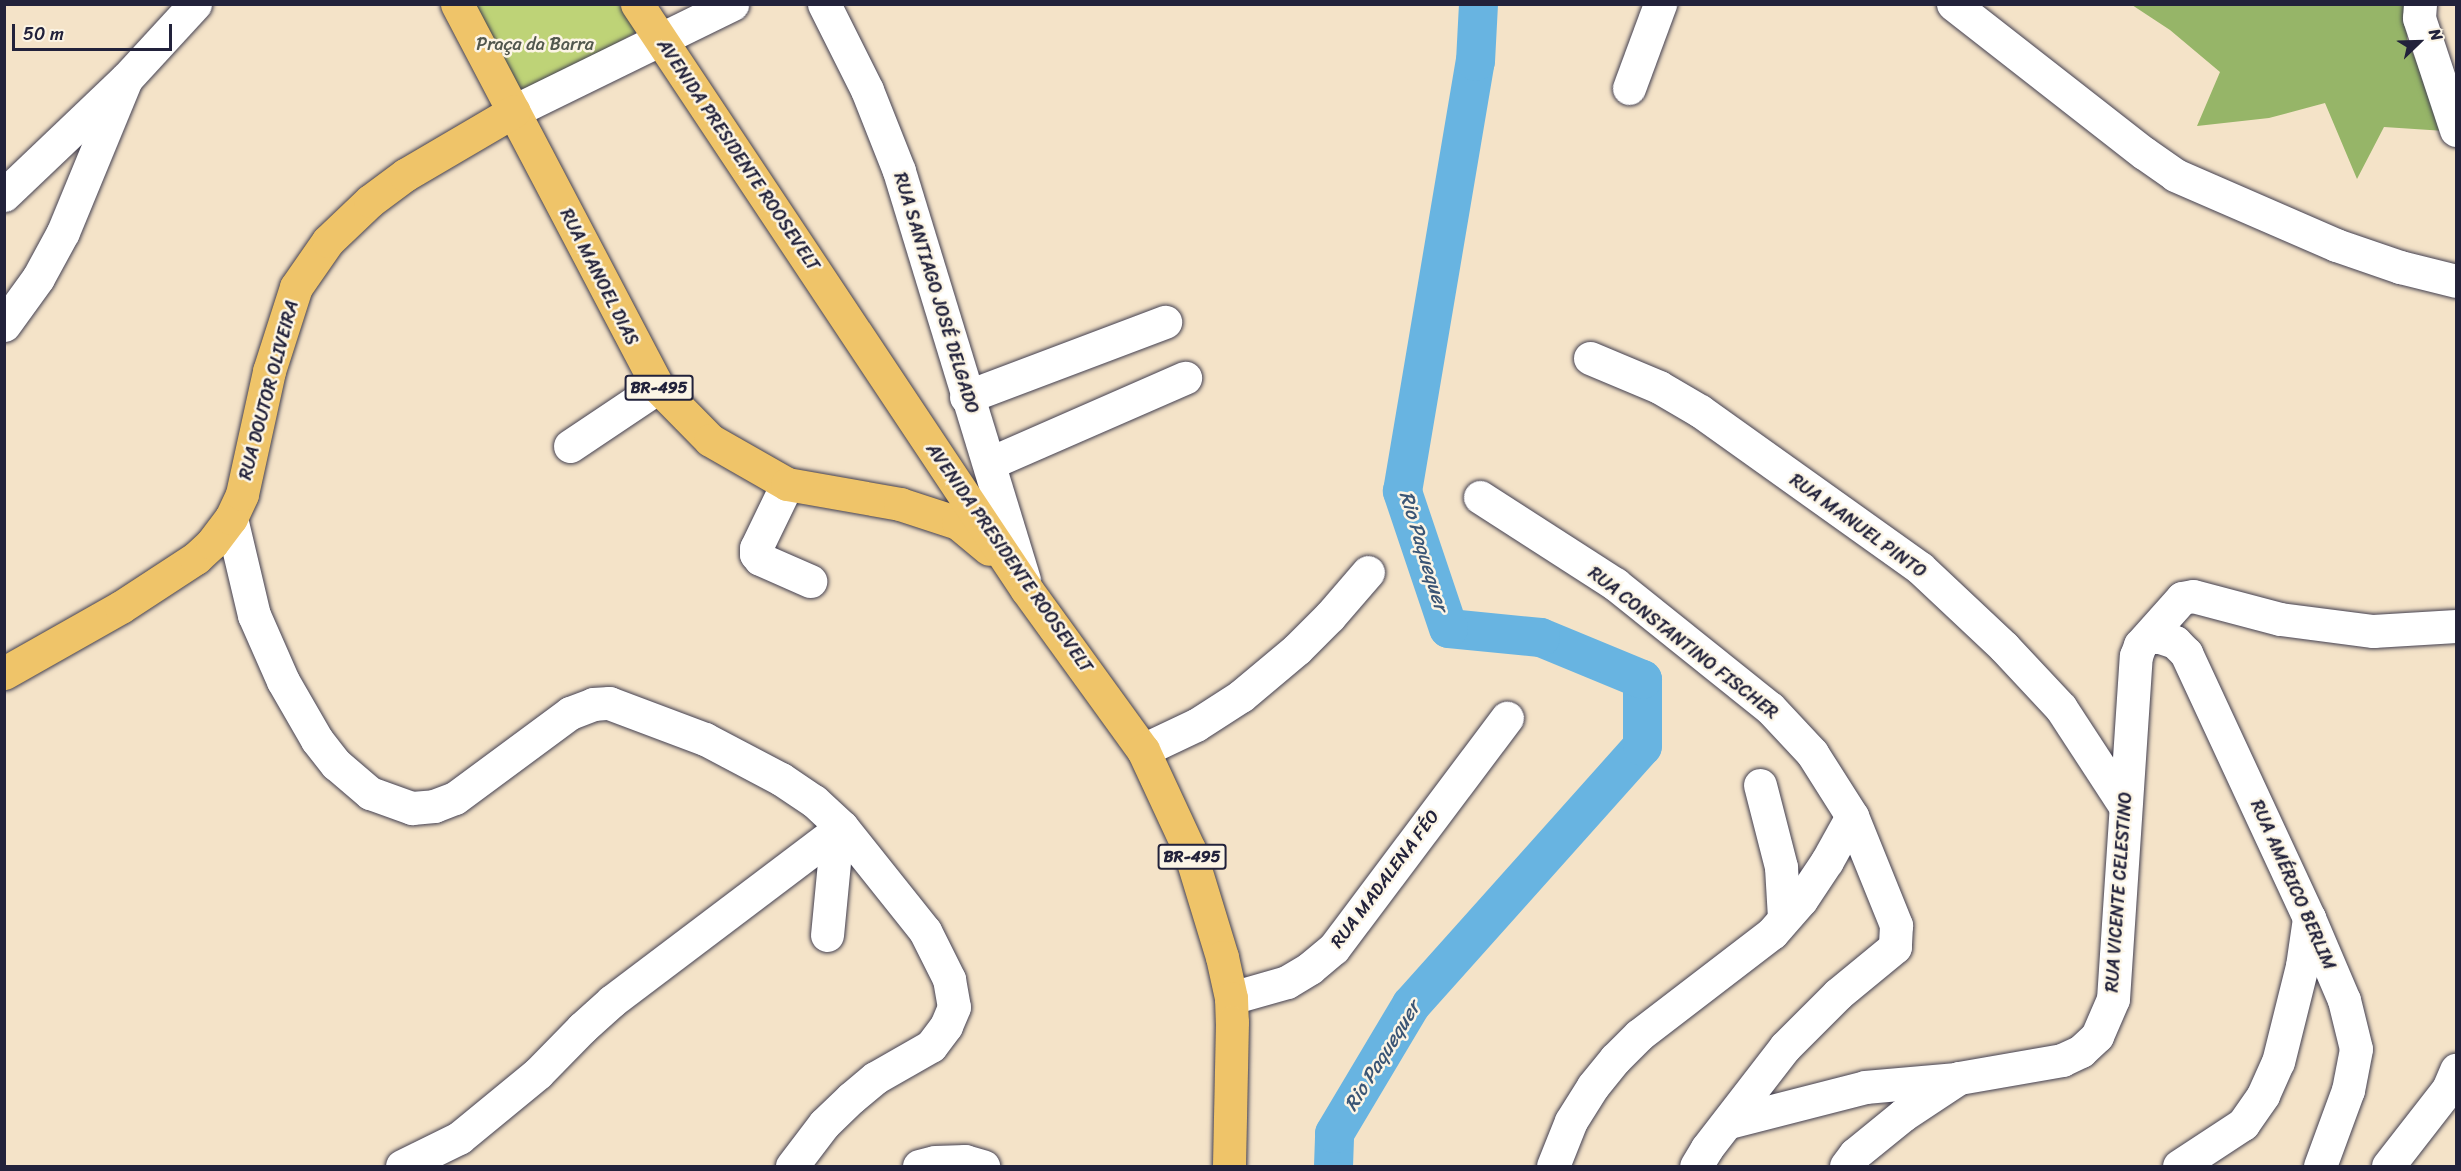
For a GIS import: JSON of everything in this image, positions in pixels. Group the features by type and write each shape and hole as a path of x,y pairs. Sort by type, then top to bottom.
{"main road":[{"name":"RUA MANOEL DIAS","path":"457,4 658,387 710,440 787,484 900,504 958,523 988,549 1027,590"},
{"name":"AVENIDA PRESIDENTE ROOSEVELT","path":"637,4 1027,590 1143,750 1189,849 1220,947 1231,998 1233,1057 1231,1166"},
{"name":"RUA DOUTOR OLIVEIRA","path":"4,673 121,607 196,558 212,543 231,518 242,494 270,371 296,287 321,250 370,201 405,175 514,111"},
{"path":"900,504 927,504 937,502 945,495 946,483 936,453"}],"street":[{"path":"4,195 126,79 195,4"},
{"name":"RUA DOUTOR OLIVEIRA","path":"514,111 732,4"},
{"name":"RUA SANTIAGO JOSÉ DELGADO","path":"824,4 867,90 899,171 966,397 990,463 1027,590"},
{"path":"1629,88 1660,4"},
{"path":"1953,4 2134,146 2175,174 2336,245 2400,267 2457,280"},
{"path":"2420,4 2419,18 2457,130"},
{"path":"4,325 38,278 63,232 126,79"},
{"path":"966,397 1165,322"},
{"name":"RUA MANUEL PINTO","path":"1590,358 1659,387 1700,411 1920,568 2004,646 2061,708 2125,806"},
{"path":"990,463 1185,378"},
{"path":"570,446 658,387"},
{"path":"787,484 756,548 756,554 760,559 810,581"},
{"name":"RUA CONSTANTINO FISCHER","path":"1480,497 1615,584 1770,708 1812,753 1852,816 1896,925 1895,947 1838,994 1785,1047 1707,1148 1696,1167"},
{"path":"231,518 254,615 283,681 317,740 336,764 370,793 412,808 434,806 455,798 570,713 593,704 609,703 705,739 781,779 814,801 839,829 925,931 949,979 954,1007 946,1026 931,1046 875,1078 851,1098 824,1124 792,1167"},
{"path":"1143,750 1196,725 1241,696 1297,650 1368,572"},
{"name":"RUA VICENTE CELESTINO","path":"1729,1122 1865,1088 1959,1078 2062,1060 2081,1051 2097,1036 2113,999 2122,897 2125,806 2136,657 2140,645 2182,598 2193,596 2280,619 2373,631 2457,626"},
{"name":"RUA AMÉRICO BERLIM","path":"2148,637 2160,637 2175,642 2187,653 2309,918 2344,1000 2356,1049 2348,1090 2320,1167"},
{"name":"RUA MADALENA FÉO","path":"1231,998 1287,982 1310,968 1334,948 1507,718"},
{"path":"1760,785 1780,867 1784,918"},
{"path":"1553,1167 1571,1121 1593,1086 1615,1059 1639,1035 1772,933 1801,900 1827,861 1852,816"},
{"path":"827,935 839,829"},
{"path":"402,1167 459,1138 538,1073 612,1001 839,829"},
{"path":"2179,1167 2243,1124 2263,1095 2278,1062 2302,966 2309,918"},
{"path":"2388,1167 2448,1089 2457,1070"},
{"name":"RUA VICENTE CELESTINO","path":"1846,1167 1855,1154 1903,1115 1959,1078"},
{"path":"919,1167 935,1162 965,1161 983,1167"}],"green space":[{"name":"Praça da Barra","path":"472,5 619,5 638,31 516,101"},
{"path":"2132,5 2411,5 2407,39 2445,131 2384,127 2357,179 2325,103 2269,118 2197,126 2220,72 2170,30"}],"waterway":[{"name":"Rio Paquequer","path":"1333,1166 1334,1133 1411,1004 1642,746 1642,679 1540,637 1448,628 1402,491 1475,61 1478,4"}]}
